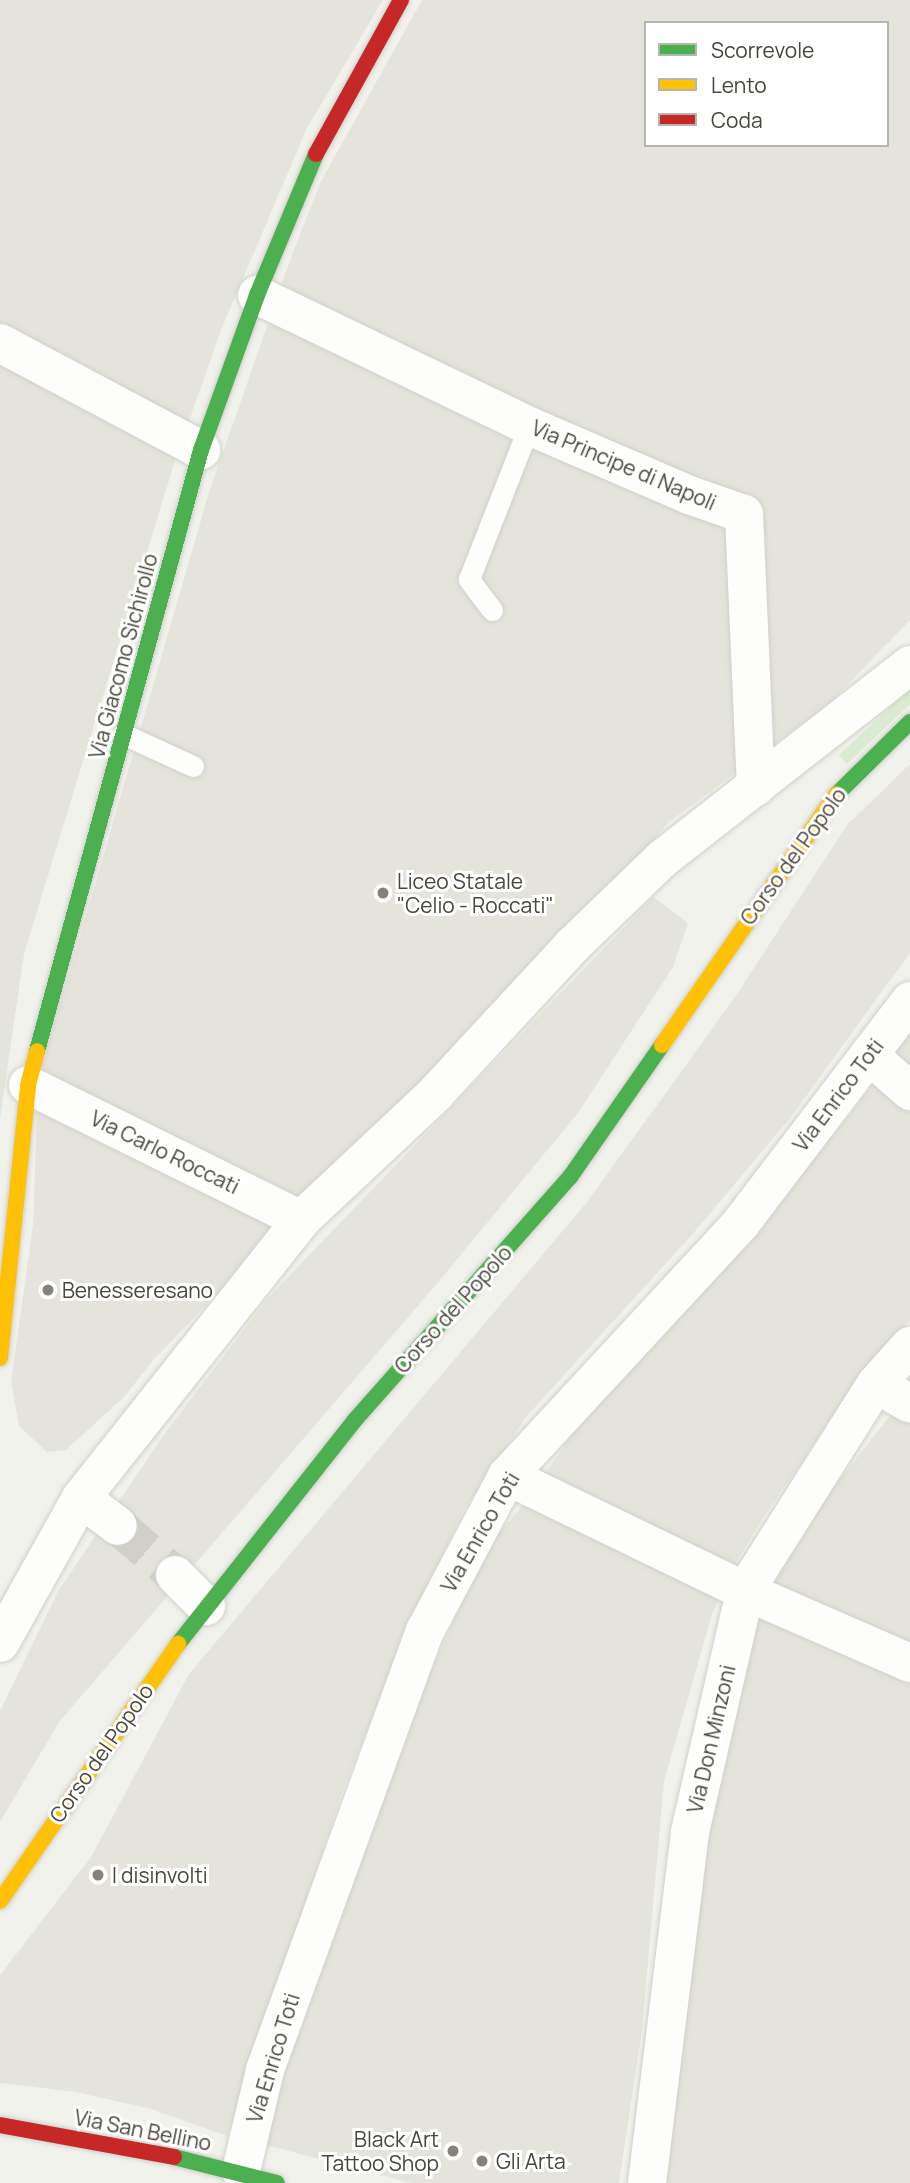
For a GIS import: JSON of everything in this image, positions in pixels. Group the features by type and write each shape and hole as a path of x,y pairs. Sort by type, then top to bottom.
{"street":[{"name":"Via Giacomo Sichirollo","path":"0,1358 29,1085 201,450 257,295 325,132 401,0"},
{"name":"Via Principe di Napoli","path":"257,295 529,426 689,495 744,514 755,788"},
{"path":"0,343 201,450"},
{"path":"0,1643 81,1498 301,1220 435,1094 573,946 662,859 910,665"},
{"name":"Corso del Popolo","path":"0,1901 94,1760 206,1606 354,1421 570,1177 839,790 910,722"},
{"name":"Via Enrico Toti","path":"215,2172 265,2070 425,1631 507,1476 741,1223 910,1001"},
{"path":"869,1055 910,1091"},
{"name":"Via Carlo Roccati","path":"29,1085 301,1220"},
{"name":"Via Don Minzoni","path":"647,2183 690,1832 745,1591 876,1384 910,1346"},
{"path":"876,1384 910,1404"},
{"path":"507,1476 745,1591 910,1664"},
{"path":"81,1498 118,1526"},
{"path":"174,1576 206,1606"},
{"name":"Via San Bellino","path":"0,2125 277,2183"}],"lane":[{"path":"492,610 469,579 529,426"},
{"path":"123,734 192,766"}],"shaded area":[{"path":"0,0 383,0 307,128 221,330 174,464 24,954 0,1119"},
{"path":"422,0 910,0 910,620 831,702 669,822 594,907 154,1359 125,1396 66,1450 47,1452 19,1426 11,1381 33,1225 38,1081 210,489 293,252 321,181"},
{"path":"910,764 910,953 791,1117 691,1236 527,1416 465,1508 412,1619 344,1787 227,2136 151,2109 76,2092 0,2083 0,1975 91,1857 189,1674 587,1202 735,997 847,825"},
{"path":"653,897 688,923 673,967 578,1113 435,1286 59,1722 0,1822 0,1711 58,1591 165,1433 267,1299"},
{"path":"910,1033 910,1320 863,1373 765,1515 732,1569 712,1615 664,1781 642,2030 619,2183 411,2183 262,2144 350,1841 448,1634 467,1583 489,1545 523,1505 585,1416 747,1238 850,1115"},
{"path":"910,1390 910,2183 667,2183 687,1918 758,1620 797,1534"}],"green space":[{"path":"910,688 910,704 847,764 839,755"}],"tunnel":[{"path":"118,1526 175,1575"}],"traffic: fast":[{"path":"37,1051 201,450 257,295 316,154"},
{"path":"836,795 910,722"},
{"path":"178,1644 354,1421 570,1177 662,1045"},
{"path":"174,2157 277,2183"}],"traffic: slow":[{"path":"662,1045 836,795"},
{"path":"0,1358 28,1085 37,1051"},
{"path":"0,1901 178,1644"}],"traffic: jam":[{"path":"316,154 401,0"},
{"path":"0,2125 174,2157"}],"place":[{"name":"Liceo Statale \"Celio - Roccati\"","path":"383,893"},
{"name":"Benesseresano","path":"48,1290"},
{"name":"I disinvolti","path":"98,1875"},
{"name":"Black Art Tattoo Shop","path":"453,2151"},
{"name":"Gli Arta","path":"482,2161"}]}
